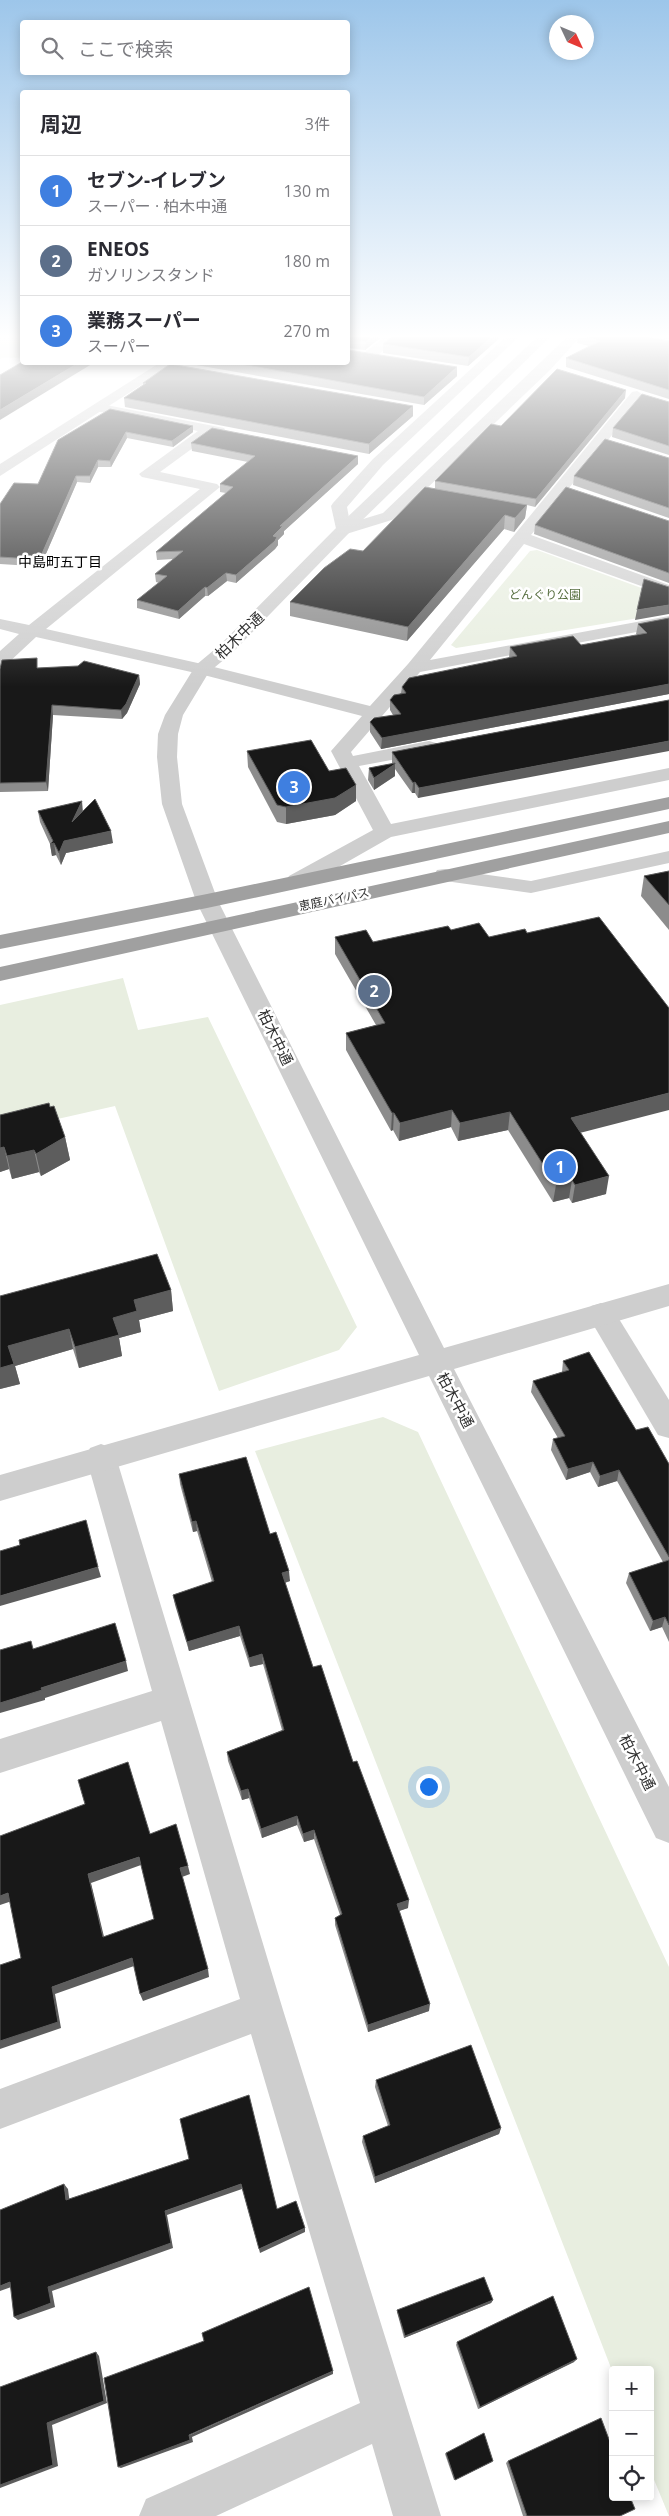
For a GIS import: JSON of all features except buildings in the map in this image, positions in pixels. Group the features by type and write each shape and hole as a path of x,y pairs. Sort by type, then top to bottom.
{"highway":[{"name":"恵庭バイパス","path":"0,942 207,901 669,803"},
{"name":"恵庭バイパス","path":"0,974 220,924 669,827"}],"street":[{"path":"0,471 30,452"},
{"path":"0,661 32,632 212,487 147,474 177,452"},
{"path":"389,452 339,506 342,530 389,516 456,452"},
{"name":"柏木中通","path":"425,452 342,530 226,649 202,669 174,715 168,734 167,758 172,804 207,901 669,1825"},
{"path":"385,832 341,751 414,668 590,452"},
{"path":"360,458 378,462"},
{"path":"560,488 579,494"},
{"path":"415,492 434,495"},
{"path":"521,510 540,514"},
{"path":"520,537 669,591"},
{"path":"414,668 669,622"},
{"path":"0,624 202,669 373,713"},
{"path":"347,763 445,745"},
{"path":"296,881 385,832 669,774"},
{"path":"445,875 531,887 669,857"},
{"path":"0,1488 669,1295"},
{"path":"601,1314 669,1426"},
{"path":"101,1458 174,1701 263,2010 417,2516"},
{"path":"0,1756 174,1701"},
{"path":"0,2109 263,2010"},
{"path":"163,2516 385,2414"}],"green space":[{"name":"どんぐり公園","path":"537,550 669,598 669,613 456,648 451,645 530,551"},
{"path":"123,978 138,1030 208,1017 357,1327 339,1350 219,1391 115,1106 0,1132 0,1005"},
{"path":"383,1417 418,1432 669,1967 669,2516 654,2480 654,2366 610,2366 255,1451"}],"place":[{"name":"業務スーパー","path":"294,787"},
{"name":"ENEOS","path":"374,991"},
{"name":"セブン-イレブン","path":"560,1167"}],"district":[{"name":"中島町五丁目","path":"60,561"}]}
